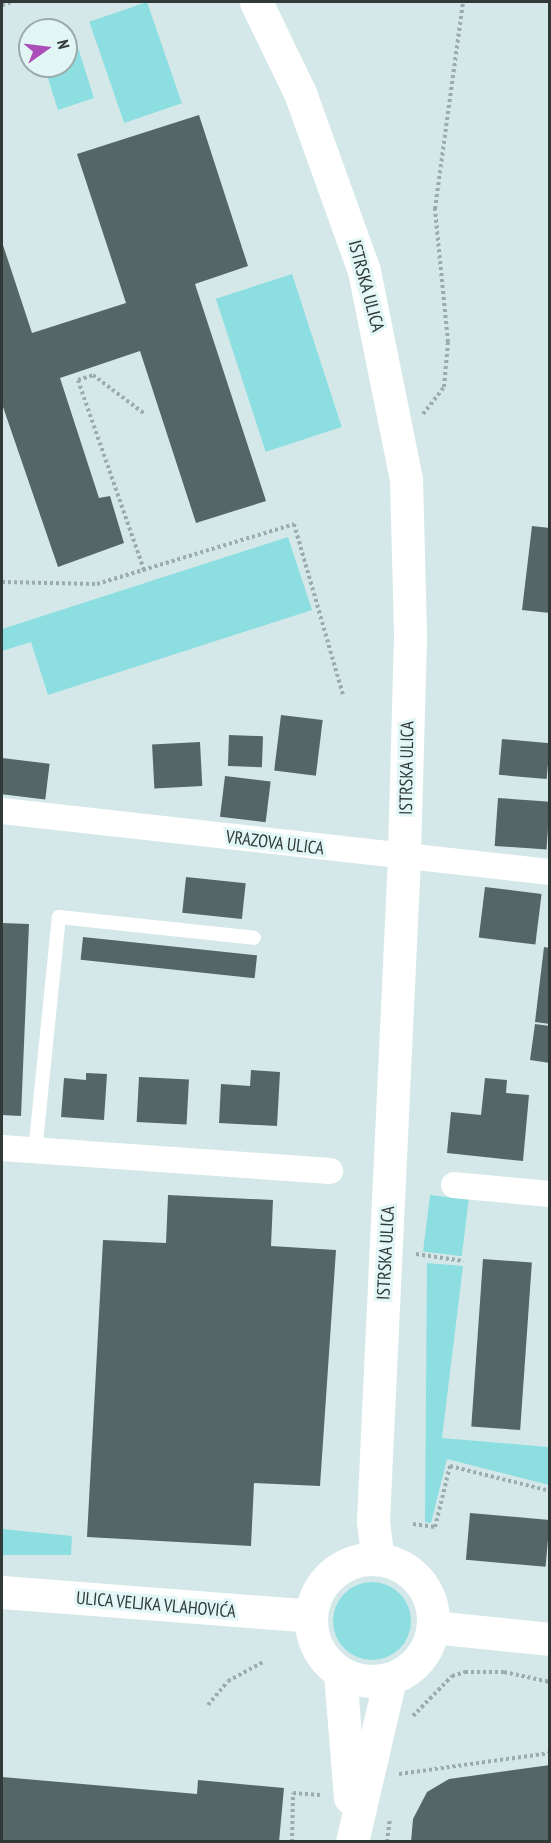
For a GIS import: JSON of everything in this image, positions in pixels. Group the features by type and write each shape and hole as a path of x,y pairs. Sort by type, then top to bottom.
{"street":[{"name":"ISTRSKA ULICA","path":"256,2 335,182 390,382 406,480 410,638 404,858 374,1521 378,1559"},
{"name":"VRAZOVA ULICA","path":"2,811 404,858 549,872"},
{"path":"2,1148 330,1171"},
{"path":"454,1185 549,1194"},
{"path":"378,1559 413,1574 429,1599 433,1627 419,1660 390,1679 373,1682 340,1673 318,1648 311,1616 316,1597 341,1568 378,1559"},
{"name":"ULICA VELJKA VLAHOVIĆA","path":"2,1592 311,1616"},
{"path":"433,1627 549,1640"},
{"path":"340,1673 352,1840"},
{"path":"352,1840 390,1679"}],"lane":[{"path":"35,1152 59,916 254,938"}],"path":[{"path":"2,5 10,2"},
{"path":"418,421 444,387 447,342 435,209 463,2"},
{"path":"144,570 78,380 93,375 146,415"},
{"path":"2,582 97,584 294,524 343,695"},
{"path":"416,1254 463,1261"},
{"path":"413,1524 435,1527 450,1466 549,1491"},
{"path":"208,1706 228,1680 265,1661"},
{"path":"407,1727 433,1694 465,1672 504,1672 549,1682"},
{"path":"396,1774 549,1753"},
{"path":"395,1785 397,1765"},
{"path":"292,1842 293,1793 321,1795"},
{"path":"387,1842 392,1808"}],"shaded area":[{"path":"147,2 182,103 124,123 89,22"},
{"path":"78,48 94,98 58,110 48,78 78,78"},
{"path":"292,274 342,427 266,452 216,299"},
{"path":"288,537 312,610 48,695 31,642 2,651 2,629"},
{"path":"430,1195 469,1200 462,1256 423,1252"},
{"path":"427,1263 463,1266 442,1438 548,1447 550,1433 549,1485 447,1459 431,1523 425,1522"},
{"path":"2,1529 72,1536 71,1555 2,1555"},
{"path":"364,1582 380,1582 394,1588 405,1599 411,1613 411,1629 405,1643 394,1654 380,1660 364,1660 350,1654 339,1643 333,1629 333,1613 339,1599 350,1588"}],"building":[{"path":"199,115 248,266 195,284 266,501 196,523 140,351 60,378 99,498 110,496 124,543 58,567 2,404 2,242 32,333 126,303 77,154"},
{"path":"532,526 550,528 550,613 522,610"},
{"path":"281,715 323,720 316,776 274,771"},
{"path":"229,735 263,736 262,767 228,766"},
{"path":"502,739 550,743 547,779 499,775"},
{"path":"200,742 202,786 154,788 152,745"},
{"path":"2,758 50,764 45,800 2,794"},
{"path":"225,776 271,782 266,822 220,817"},
{"path":"498,798 550,802 547,850 495,846"},
{"path":"186,877 246,883 242,919 182,913"},
{"path":"485,887 542,894 535,945 479,938"},
{"path":"2,923 29,924 21,1116 2,1115"},
{"path":"83,937 257,955 255,978 81,960"},
{"path":"544,947 550,948 550,1024 535,1022"},
{"path":"535,1024 550,1026 550,1063 530,1060"},
{"path":"251,1070 280,1072 277,1126 219,1123 221,1084 250,1086"},
{"path":"86,1073 107,1074 104,1120 61,1117 64,1078 86,1080"},
{"path":"139,1077 189,1080 187,1125 137,1122"},
{"path":"485,1078 507,1080 506,1093 529,1095 523,1161 447,1153 451,1112 481,1115"},
{"path":"168,1195 273,1200 271,1246 336,1250 320,1486 254,1483 251,1546 87,1537 103,1240 166,1243"},
{"path":"483,1259 532,1262 520,1430 471,1427"},
{"path":"470,1513 550,1520 546,1567 466,1560"},
{"path":"550,1765 550,1842 411,1842 413,1819 427,1792 449,1779"},
{"path":"2,1777 197,1794 198,1780 284,1788 279,1842 2,1842"}]}
